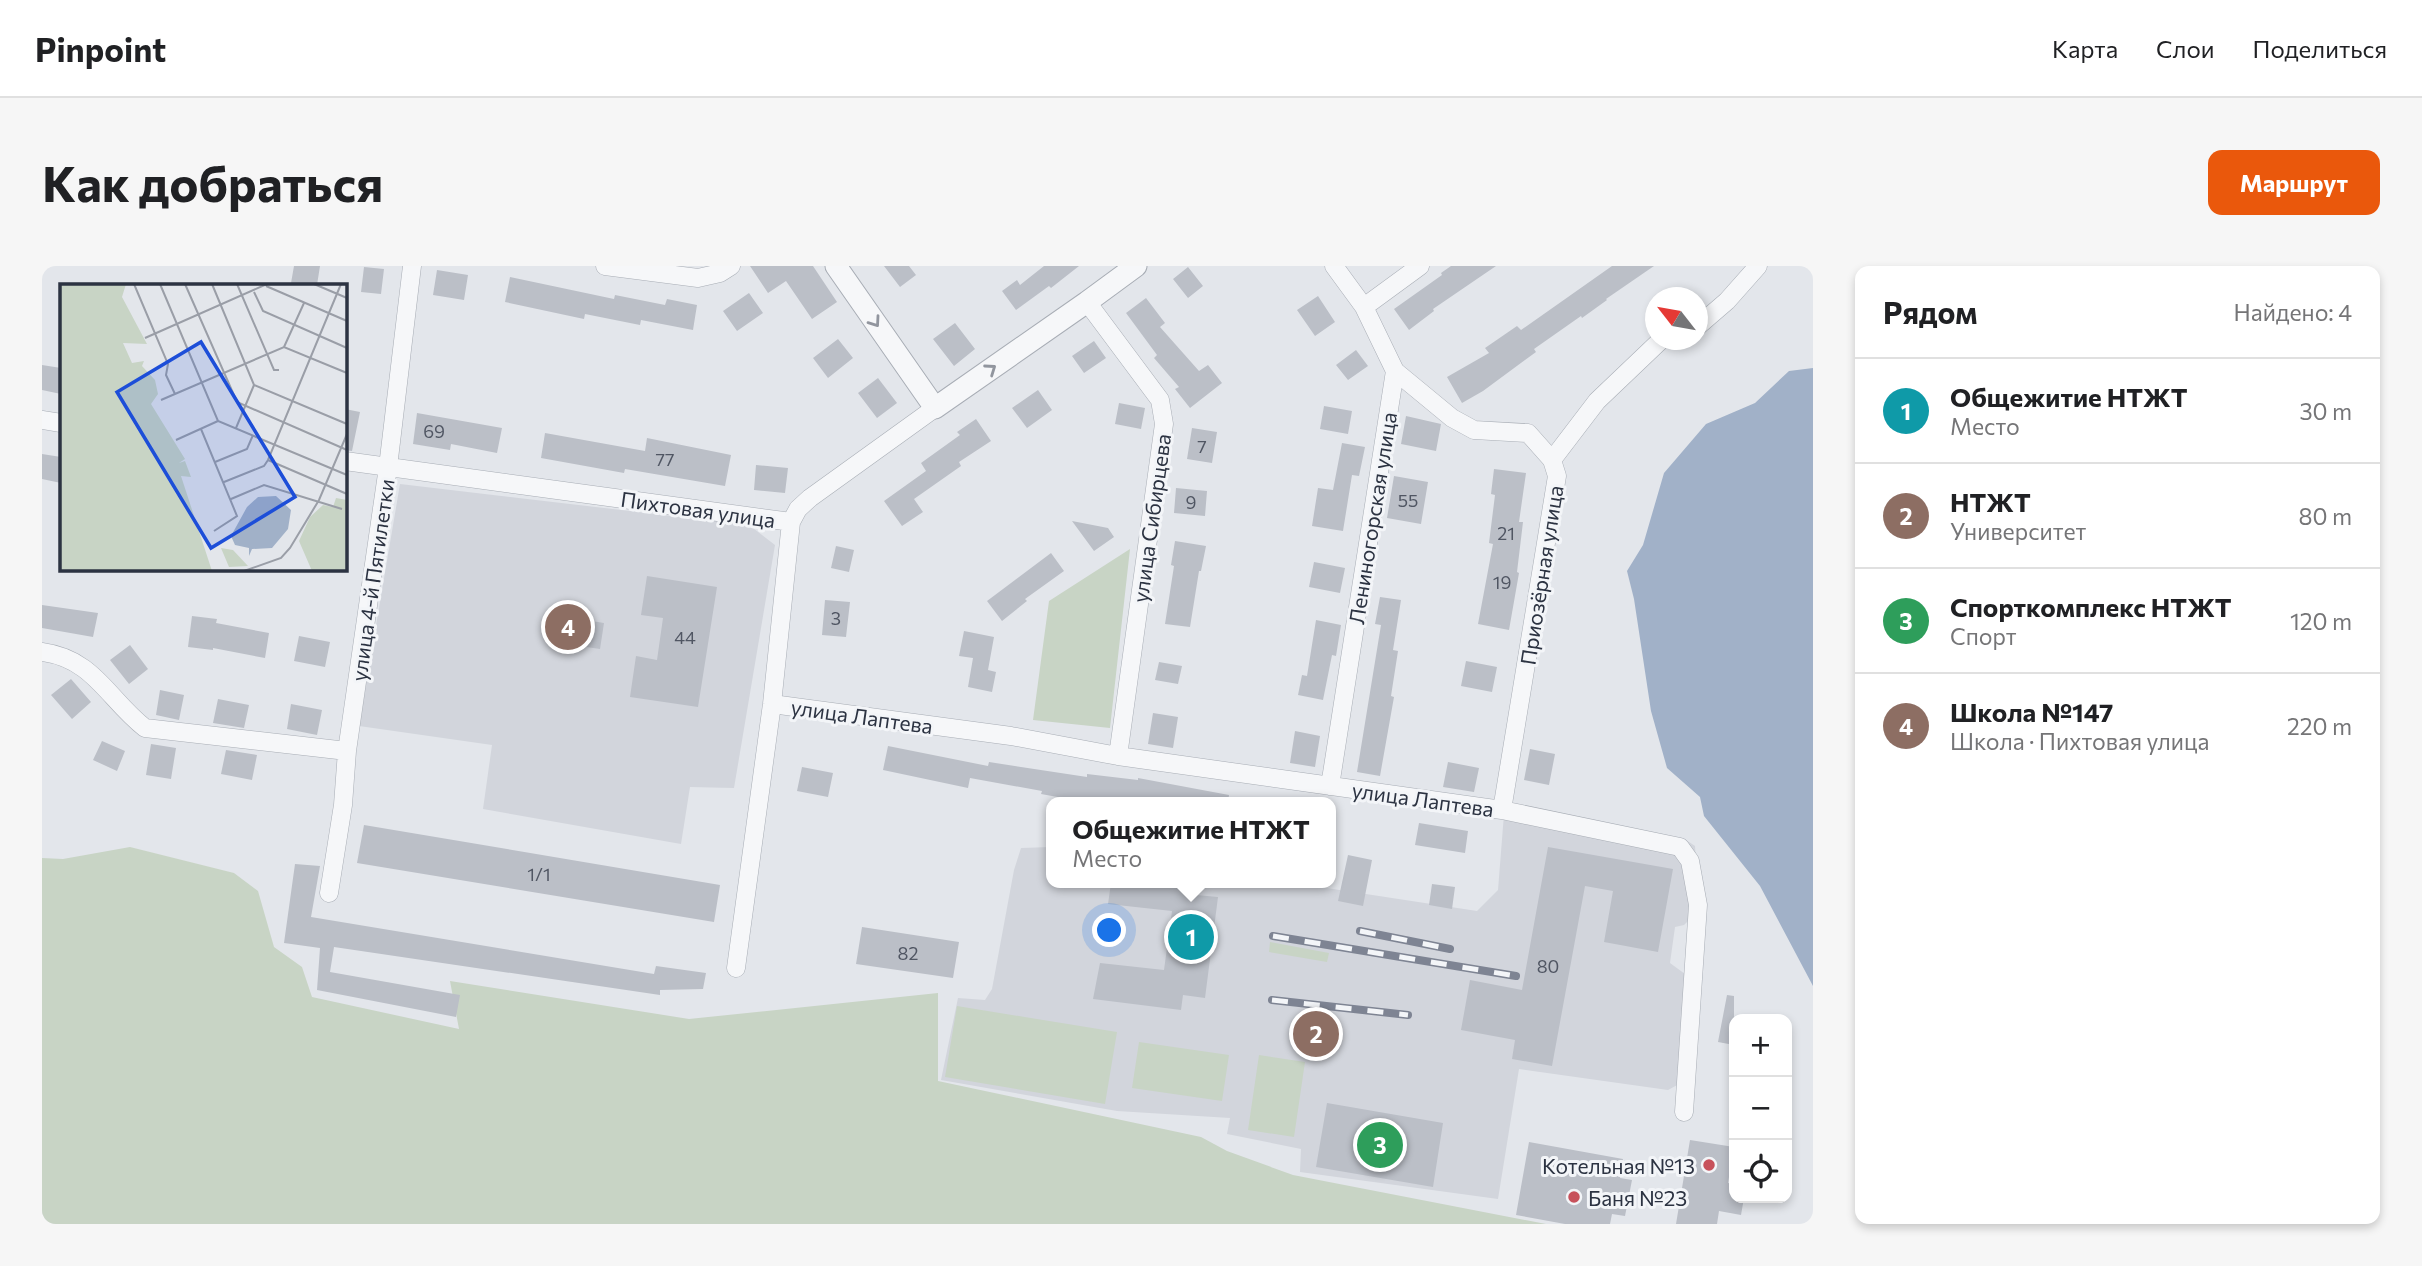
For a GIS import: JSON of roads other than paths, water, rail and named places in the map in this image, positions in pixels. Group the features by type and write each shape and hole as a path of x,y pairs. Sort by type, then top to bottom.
{"street":[{"name":"улица 4-й Пятилетки","path":"329,893 343,805 346,751 388,467 412,266"},
{"path":"605,266 698,278 720,273 731,266"},
{"path":"836,266 935,408"},
{"name":"Пихтовая улица","path":"346,461 791,522 798,509 810,498 1136,266"},
{"path":"1334,266 1364,307 1395,371 1452,418 1474,430 1528,433 1552,460"},
{"path":"1364,307 1420,266"},
{"path":"1708,317 1727,301 1758,266"},
{"name":"улица Сибирцева","path":"1087,302 1160,400 1164,425 1118,756"},
{"name":"Приозёрная улица","path":"1502,810 1557,476 1552,460 1597,401 1651,350"},
{"name":"Лениногорская улица","path":"1330,786 1395,371"},
{"path":"42,421 60,423"},
{"path":"736,968 772,704 791,522"},
{"path":"42,652 62,655 87,668 128,715 145,728 346,751"},
{"name":"улица Лаптева","path":"772,704 1011,736 1118,756 1502,810 1680,846 1690,861 1698,905 1684,1112"}],"water":[{"path":"1813,368 1813,986 1760,886 1704,816 1700,797 1667,768 1651,711 1634,599 1627,571 1643,545 1664,473 1706,424 1755,403 1789,371"}],"railway":[{"path":"1360,931 1450,949"},
{"path":"1273,936 1516,976"},
{"path":"1272,1000 1408,1015"}],"place":[{"name":"Школа №147","path":"568,627"},
{"name":"Общежитие НТЖТ","path":"1191,937"},
{"name":"НТЖТ","path":"1316,1034"},
{"name":"Спорткомплекс НТЖТ","path":"1380,1145"},
{"name":"Котельная №13","path":"1709,1165"},
{"name":"Баня №23","path":"1574,1197"}]}
